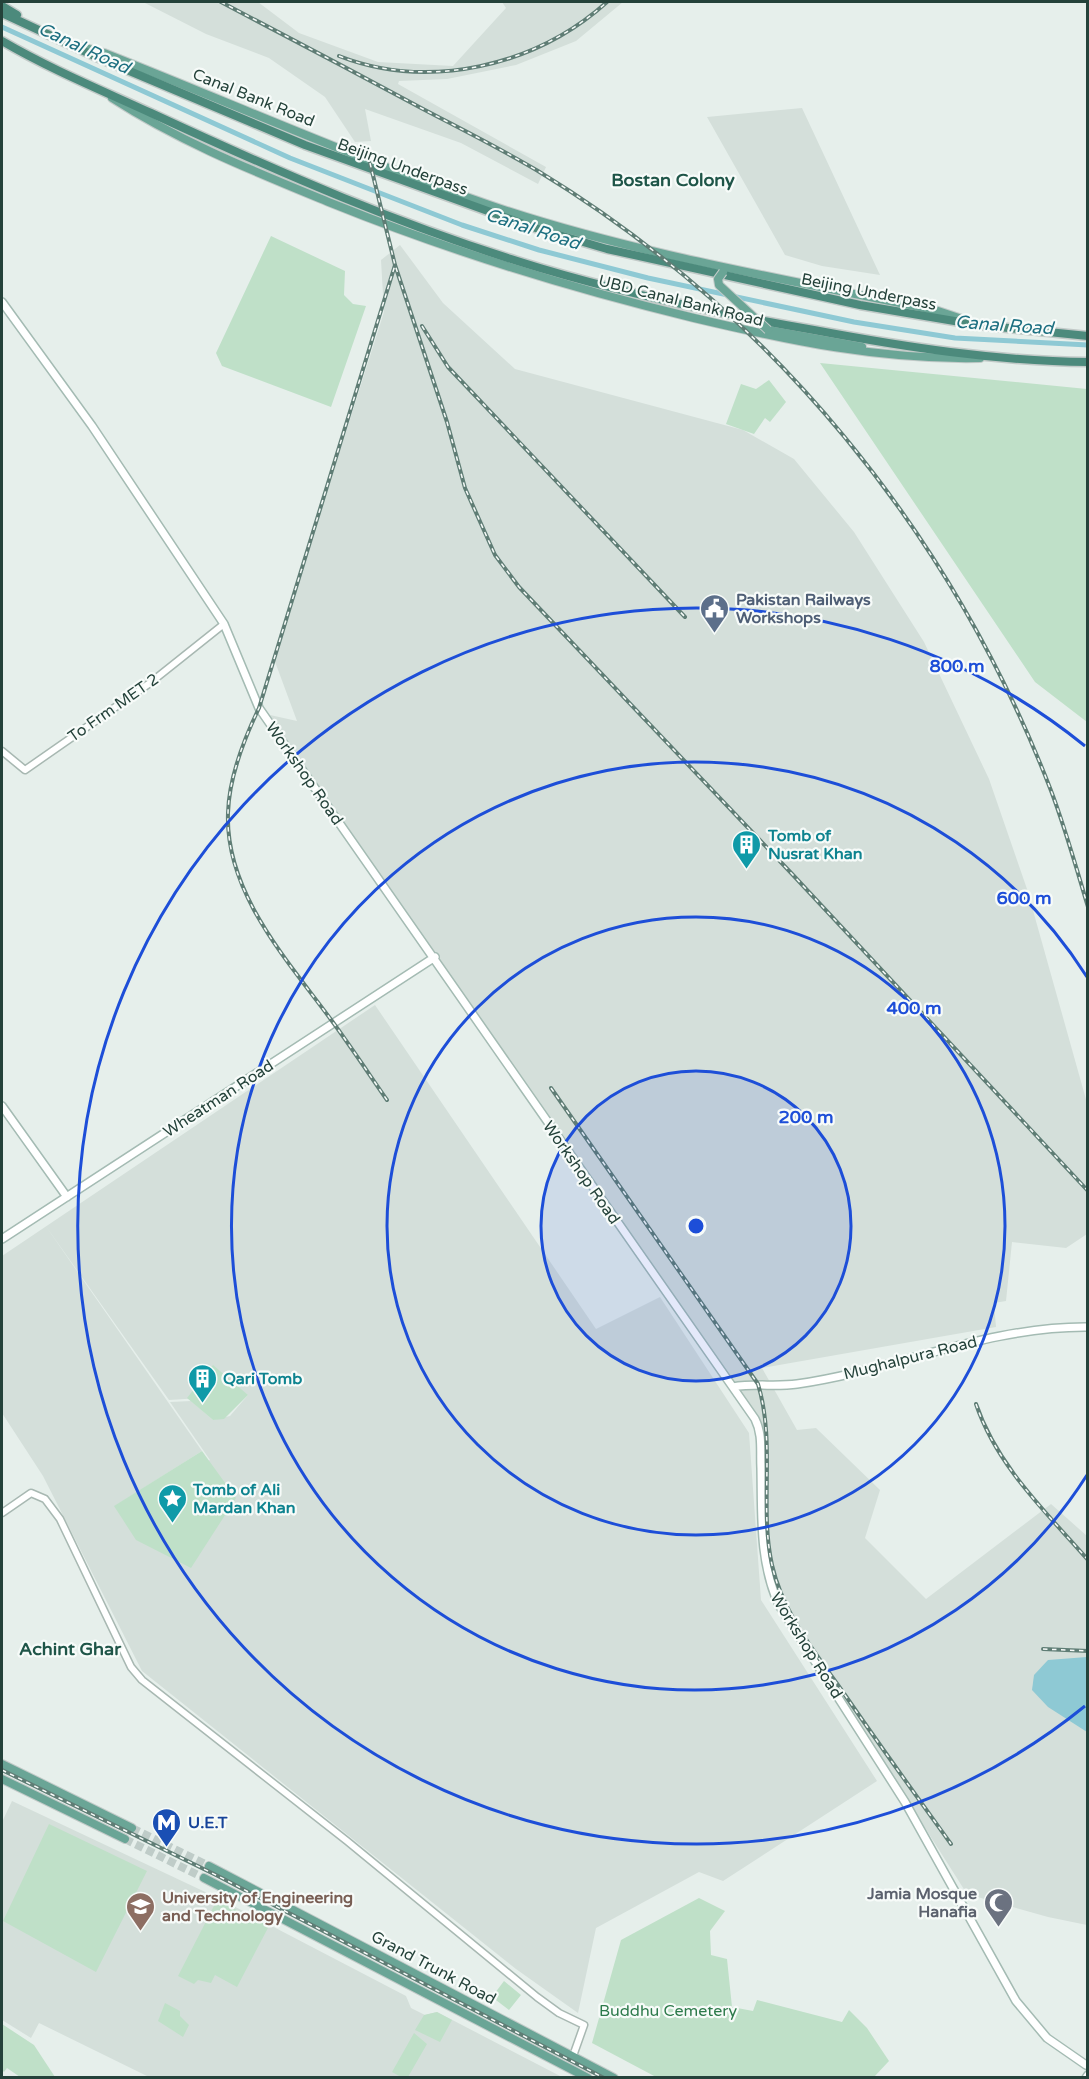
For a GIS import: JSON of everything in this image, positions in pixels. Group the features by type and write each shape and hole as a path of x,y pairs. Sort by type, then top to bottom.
{"highway":[{"path":"2,6 39,28"},
{"name":"Canal Bank Road","path":"2,13 78,46"},
{"path":"2,41 105,94 244,157 437,234 542,269 712,312 902,345 999,358 1088,362"},
{"name":"Beijing Underpass","path":"78,46 101,59 305,145 532,227 607,249 801,293 978,325 1088,336"},
{"path":"2,49 41,63"}],"main road":[{"name":"Canal Bank Road","path":"78,46 104,52 300,132 500,208 635,248 725,271"},
{"name":"UBD Canal Bank Road","path":"105,94 161,129 259,173 368,218 485,261 577,289 798,343 875,353 952,359 999,358"},
{"path":"875,353 860,346 768,330 719,285 718,281 725,271 938,311 978,325"},
{"name":"Workshop Road","path":"2,302 92,426 224,624 259,708 435,957 491,1042 755,1419 760,1431 763,1542 767,1571 779,1605 905,1802 1016,2001 1047,2038 1086,2065"},
{"name":"Wheatman Road","path":"2,1239 435,957"},
{"path":"2,1106 67,1197"},
{"name":"Mughalpura Road","path":"733,1387 796,1384 935,1353 999,1335 1053,1327 1088,1327"},
{"path":"2,1764 132,1828"},
{"path":"2,1779 125,1839"},
{"name":"Grand Trunk Road","path":"209,1866 614,2078"},
{"name":"Grand Trunk Road","path":"204,1878 588,2078"},
{"path":"309,1931 316,1920"}],"street":[{"name":"To Frm MET 2","path":"2,751 25,770 150,682 224,624"},
{"path":"2,1513 31,1493 45,1498 60,1519 136,1674 537,1997 559,2013 584,2025 573,2056"}],"shaded area":[{"path":"143,2 258,2 299,33 378,62 453,66 506,8 502,2 623,2 576,41 516,65 447,79 399,81 398,84 546,167 538,184 461,143 365,109 371,141 355,142 325,97 269,58 206,34"},
{"path":"802,108 880,275 822,266 785,255 707,117"},
{"path":"400,245 443,303 515,369 743,430 794,459 854,532 924,642 989,779 1027,889 1087,1103 1087,1234 1066,1248 1012,1242 1006,1301 994,1303 996,1327 762,1368 797,1430 816,1428 880,1490 865,1538 926,1599 1051,1504 1087,1536 1087,1925 1048,1917 967,1894 776,1593 758,1419 270,715 297,721 274,659 384,312 381,260"},
{"path":"375,1005 596,1329 660,1297 749,1433 761,1600 877,1781 723,1881 699,1872 596,1928 578,2013 516,1969 142,1671 43,1476 2,1413 2,1256 46,1226","holes":["46,1226 169,1400 248,1395 230,1416 213,1420 191,1401 170,1402 210,1460 115,1506 202,1451"]},
{"name":"University of Engineering and Technology","path":"12,1801 218,1898 406,1996 411,2008 425,2015 437,2012 562,2077 149,2077 39,2023 31,2038 2,2020 2,1822"}],"green space":[{"path":"271,236 345,271 344,295 353,304 366,306 331,407 222,366 216,353"},
{"path":"820,363 1087,389 1087,722 1035,682"},
{"path":"769,380 786,402 770,422 765,418 754,434 726,424 741,384 756,389"},
{"path":"213,1365 248,1395 224,1419 213,1420 187,1398"},
{"name":"Tomb of Ali Mardan Khan","path":"202,1451 236,1498 191,1568 136,1540 114,1506"},
{"path":"49,1824 147,1871 96,1972 3,1921"},
{"name":"Buddhu Cemetery","path":"699,1898 725,1911 710,1931 711,1955 727,1959 732,2007 753,2011 757,2000 842,2022 849,2010 867,2028 889,2061 874,2077 656,2077 592,2043 621,1940"},
{"path":"217,1900 269,1926 237,1987 215,1975 211,1983 198,1980 194,1984 178,1976"},
{"path":"504,1981 521,1995 509,2010 492,1997"},
{"path":"165,2003 180,2011 180,2016 189,2025 183,2037 158,2021"},
{"path":"437,2012 452,2020 440,2042 415,2030 424,2015"},
{"path":"2,2024 34,2045 55,2077 20,2077 7,2068 4,2072 2,2070"},
{"path":"414,2033 427,2044 408,2077 401,2077 392,2072"}],"water":[{"path":"1088,1657 1087,1732 1048,1707 1032,1690 1034,1675 1048,1660"}],"waterway":[{"name":"Canal Road","path":"2,27 290,158 462,225 539,250 648,278 854,322 955,338 1088,345"}],"tunnel":[{"path":"132,1828 209,1866"},
{"path":"125,1839 204,1878"}],"railway":[{"path":"221,2 538,171 623,228 703,292 777,362 845,438 906,518 961,604 1009,694 1050,788 1088,907"},
{"path":"339,56 373,66 409,71 445,71 480,66 515,56 548,42 579,24 607,2"},
{"path":"370,163 395,265 447,422 465,488 495,555 519,587 793,875 1088,1191"},
{"path":"387,1100 262,924 237,871 230,842 228,813 231,786 238,759 259,708 395,265"},
{"path":"422,326 448,367 685,617"},
{"path":"551,1088 758,1384 766,1429 768,1542 772,1565 784,1600 811,1647 951,1844"},
{"path":"976,1404 996,1448 1010,1468 1088,1560"},
{"path":"1043,1649 1088,1651"},
{"path":"2,1770 218,1876 604,2078"}],"place":[{"name":"Pakistan Railways Workshops","path":"715,634"},
{"name":"Tomb of Nusrat Khan","path":"747,870"},
{"name":"Qari Tomb","path":"202,1404"},
{"name":"Tomb of Ali Mardan Khan","path":"172,1524"},
{"name":"U.E.T","path":"167,1848"},
{"name":"Jamia Mosque Hanafia","path":"998,1928"},
{"name":"University of Engineering and Technology","path":"141,1932"}],"district":[{"name":"Bostan Colony","path":"673,180"},
{"name":"Achint Ghar","path":"70,1649"}]}
